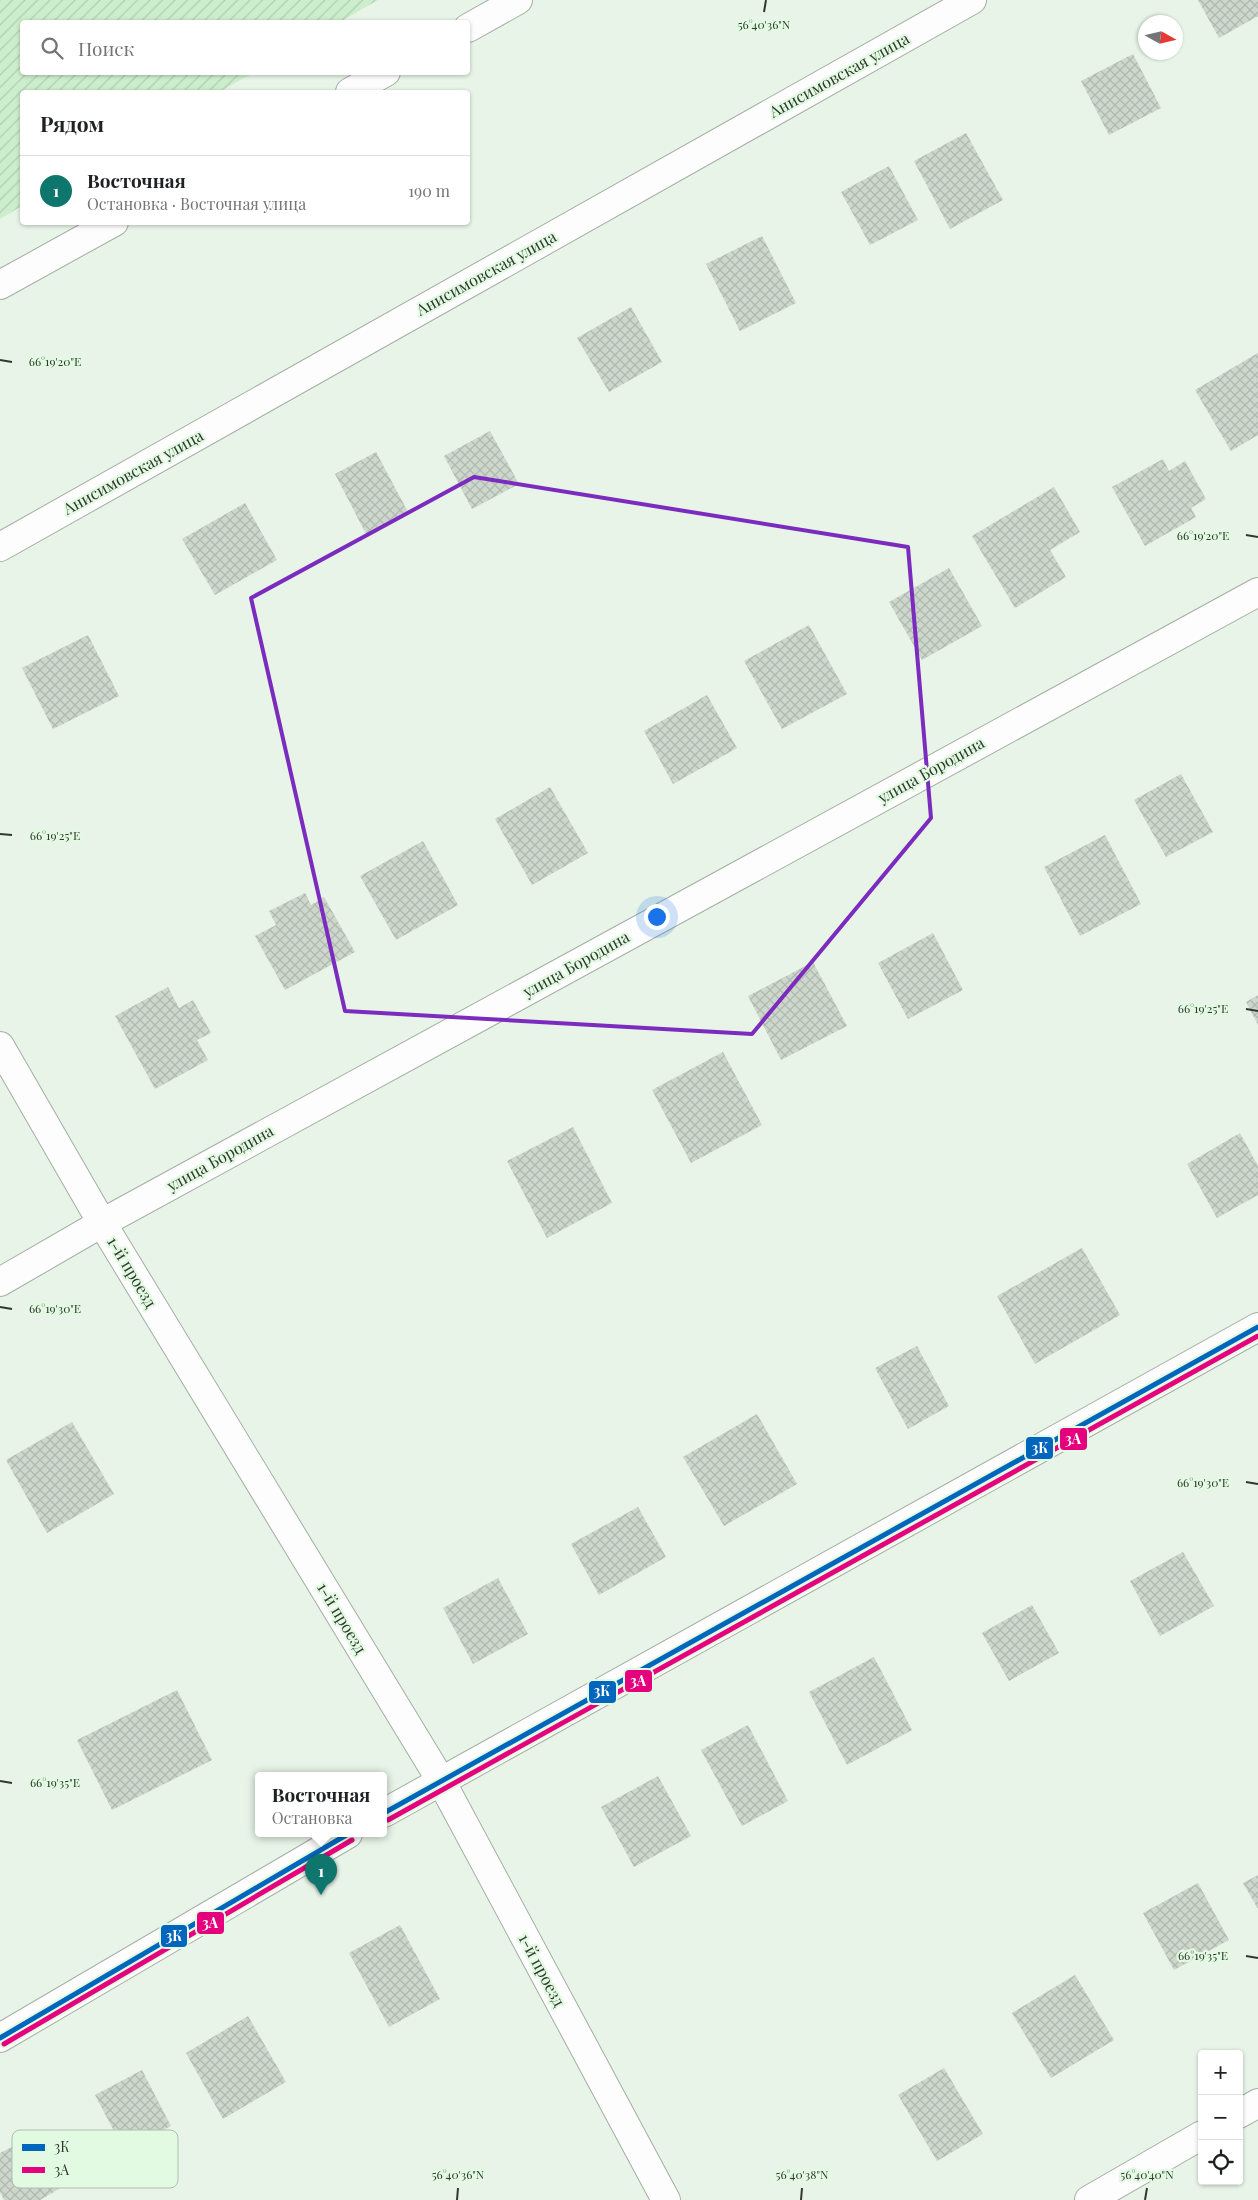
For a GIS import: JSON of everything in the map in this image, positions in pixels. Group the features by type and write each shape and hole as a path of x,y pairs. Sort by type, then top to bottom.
{"street":[{"path":"470,27 518,0"},
{"name":"Анисимовская улица","path":"0,547 972,0"},
{"path":"354,90 381,75"},
{"path":"0,285 109,225"},
{"name":"улица Бородина","path":"0,1282 102,1223 1258,592"},
{"name":"1-й проезд","path":"0,1046 102,1223 440,1780 666,2200"},
{"path":"387,1811 440,1780 1258,1327"},
{"path":"0,2038 343,1837"},
{"path":"1243,2112 1258,2103"},
{"path":"1089,2200 1198,2137"}],"highlighted area":[{"path":"474,477 908,547 931,818 752,1034 345,1011 251,598"}],"green space":[{"path":"0,0 378,0 343,20 20,20 20,75 249,75 223,90 20,90 20,207 0,219"}],"building":[{"path":"1198,0 1258,0 1258,16 1219,38"},
{"path":"1133,54 1161,108 1109,135 1081,81"},
{"path":"966,133 1003,200 950,229 914,161"},
{"path":"889,166 918,220 870,245 841,192"},
{"path":"762,236 796,303 740,331 706,264"},
{"path":"631,307 662,362 609,392 577,338"},
{"path":"1258,353 1258,435 1231,451 1195,390"},
{"path":"490,431 519,484 472,509 444,456"},
{"path":"376,452 408,512 366,534 335,474"},
{"path":"1163,459 1169,471 1185,461 1206,499 1191,508 1196,517 1145,546 1112,487"},
{"path":"1054,487 1080,532 1050,550 1066,577 1015,608 972,536"},
{"path":"245,503 277,560 215,595 182,539"},
{"path":"949,568 982,626 922,660 889,602"},
{"path":"809,625 847,694 782,729 744,661"},
{"path":"88,635 119,696 53,729 22,668"},
{"path":"707,695 737,748 673,784 644,731"},
{"path":"1181,774 1213,832 1166,857 1134,800"},
{"path":"550,787 588,853 532,885 495,819"},
{"path":"1105,835 1141,904 1080,936 1044,867"},
{"path":"423,841 458,905 396,940 360,876"},
{"path":"305,893 311,905 324,897 355,952 285,990 255,936 276,925 269,911"},
{"path":"933,933 963,990 908,1019 878,963"},
{"path":"813,962 847,1026 781,1060 748,996"},
{"path":"168,987 179,1008 193,1000 211,1033 197,1040 208,1060 155,1089 115,1016"},
{"path":"1258,995 1258,1025 1246,1002"},
{"path":"723,1052 762,1125 691,1163 652,1090"},
{"path":"573,1127 612,1203 547,1238 507,1161"},
{"path":"1240,1133 1258,1166 1258,1195 1217,1218 1187,1164"},
{"path":"1082,1248 1120,1315 1035,1364 997,1296"},
{"path":"917,1346 949,1406 908,1429 875,1368"},
{"path":"757,1414 797,1484 724,1526 683,1457"},
{"path":"72,1422 114,1494 47,1533 6,1460"},
{"path":"638,1507 666,1557 599,1595 571,1544"},
{"path":"1183,1552 1214,1606 1160,1636 1130,1581"},
{"path":"498,1578 528,1634 473,1664 443,1608"},
{"path":"1032,1605 1059,1653 1009,1681 982,1633"},
{"path":"874,1657 912,1730 847,1765 809,1692"},
{"path":"177,1690 212,1760 112,1810 77,1740"},
{"path":"748,1725 788,1801 742,1826 701,1750"},
{"path":"658,1776 691,1836 634,1867 601,1807"},
{"path":"1258,1875 1258,1909 1243,1883"},
{"path":"1198,1883 1229,1940 1174,1970 1143,1913"},
{"path":"400,1925 440,1999 389,2027 349,1953"},
{"path":"1075,1975 1114,2040 1051,2078 1012,2013"},
{"path":"248,2016 286,2082 223,2119 186,2053"},
{"path":"944,2068 983,2134 937,2161 898,2095"},
{"path":"142,2070 171,2126 163,2130 113,2130 95,2095"},
{"path":"12,2147 12,2188 59,2189 40,2200 4,2200 0,2192 0,2153"}],"transit line":[{"name":"3К","path":"387,1811 1258,1327"},
{"name":"3А","path":"388,1820 1258,1336"},
{"name":"3К","path":"0,2038 343,1837"},
{"name":"3А","path":"4,2044 352,1840"}],"place":[{"name":"Восточная","path":"321,1895"}]}
